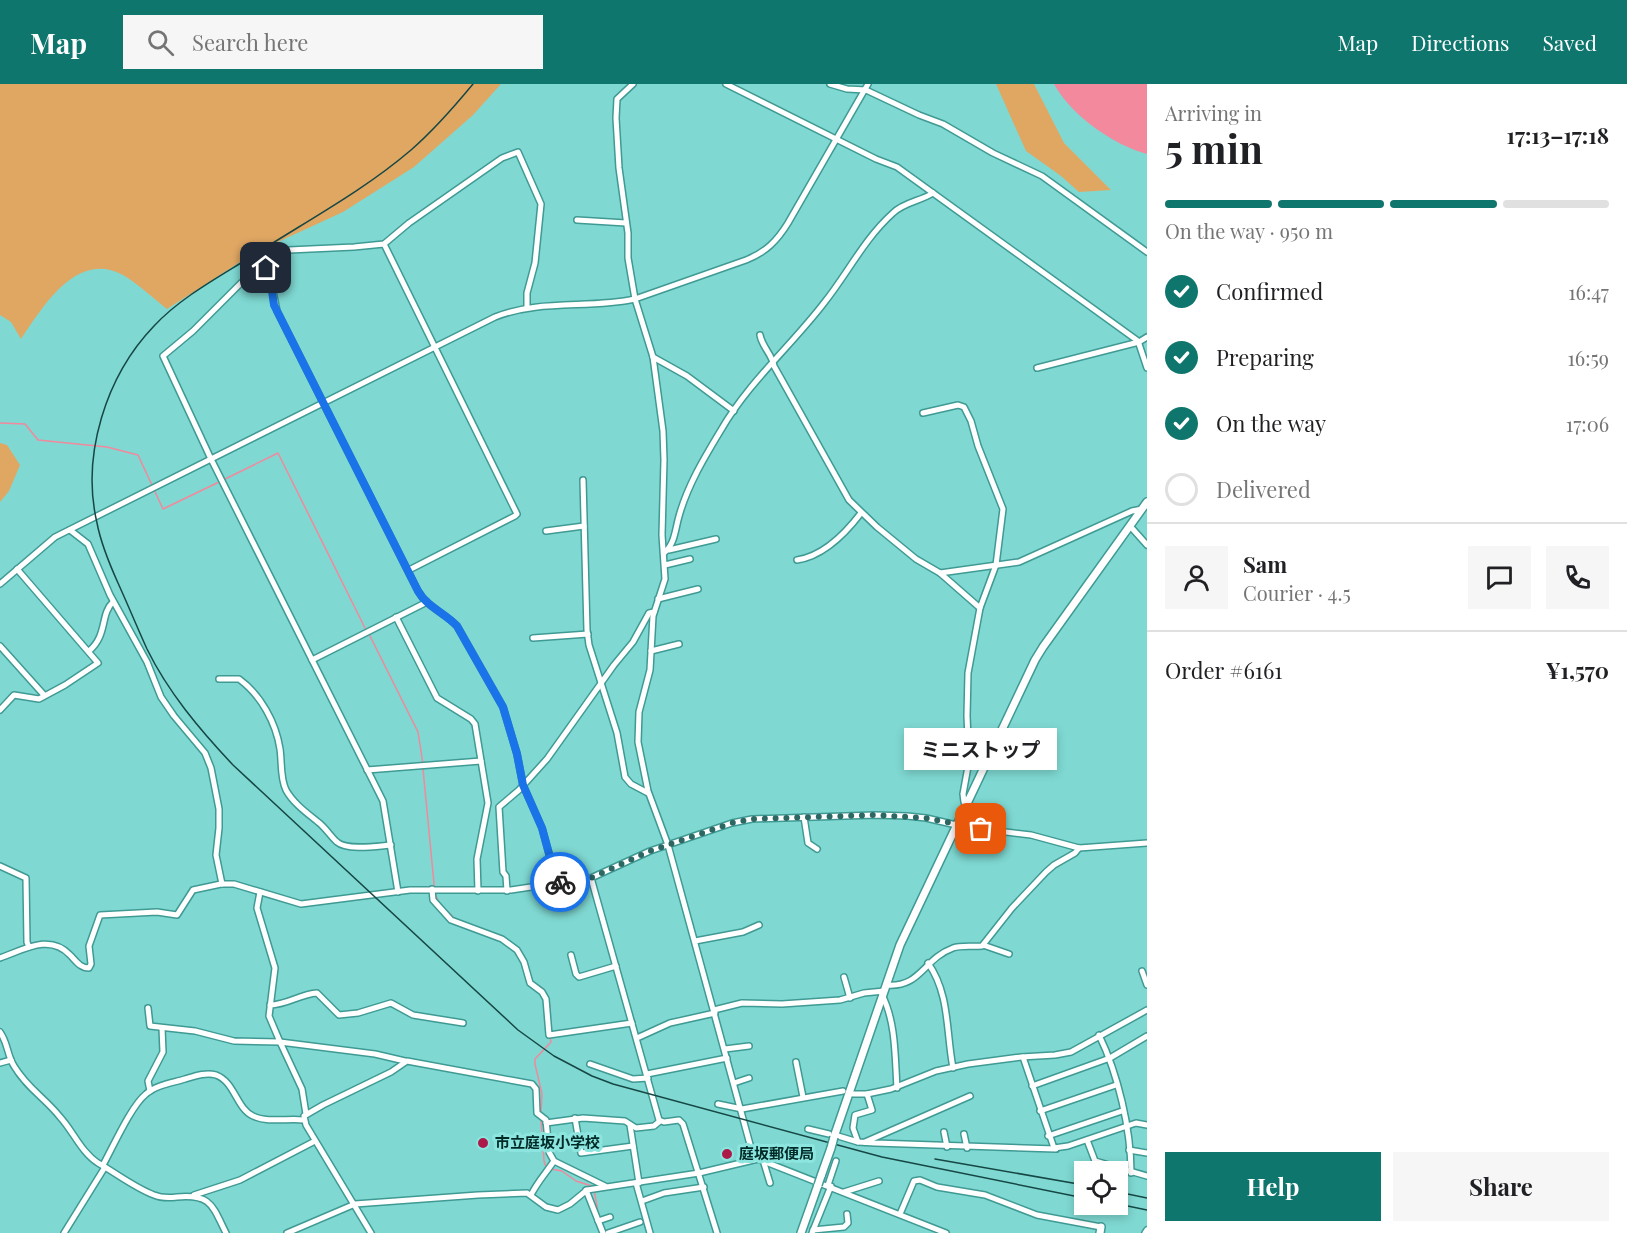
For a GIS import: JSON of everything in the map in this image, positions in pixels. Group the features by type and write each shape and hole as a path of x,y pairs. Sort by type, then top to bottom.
{"main road":[{"path":"801,1233 900,945 1043,647 1147,502"}],"street":[{"path":"631,84 619,95 615,106 619,168 628,258 635,299 653,357 663,431 665,551 663,586 654,612 648,678 639,712 637,735 648,793 668,845 754,1159"},
{"path":"726,84 897,167 1139,342 1147,368"},
{"path":"830,84 865,90 919,116 939,122 993,153 1042,176 1147,252"},
{"path":"0,584 49,541 495,317 527,308 618,303 635,299 746,260 769,248 785,228 868,84"},
{"path":"398,892 386,809 211,459 163,356 193,331 235,288 293,249 354,247 384,243 502,159 518,152 542,204 535,267 527,293 527,308"},
{"path":"665,551 671,546 679,516 695,477 721,430 750,389 825,302 862,247 888,218 903,206 933,193"},
{"path":"577,220 626,223"},
{"path":"384,243 517,514 409,570"},
{"path":"268,266 274,305 418,591 427,602 457,626 498,697 507,719 523,785 542,828 557,883"},
{"path":"760,334 763,345 849,500 861,513 925,566 940,573 980,608"},
{"path":"1037,368 1139,342 1147,337"},
{"path":"653,357 687,376 734,411"},
{"path":"923,413 958,405 963,406 967,411 1003,509 996,565 980,608 968,673 969,761 963,794 967,806"},
{"path":"583,480 589,645 617,733 626,777 631,784 648,793"},
{"path":"940,573 1019,562 1132,511 1142,509"},
{"path":"797,560 820,552 834,543 861,513"},
{"path":"546,531 584,526"},
{"path":"1130,526 1147,545"},
{"path":"70,530 88,544 113,602 147,662 161,697 180,724 201,747 208,762 219,813 216,855 222,884"},
{"path":"665,551 716,539"},
{"path":"665,566 690,559"},
{"path":"0,710 14,695 37,699 65,686 83,672 97,665 97,660 17,568"},
{"path":"658,599 698,589"},
{"path":"89,651 100,639 109,606 113,602"},
{"path":"312,660 427,602"},
{"path":"507,891 506,876 503,872 498,808 547,759 602,681 633,642 649,613 654,612"},
{"path":"396,617 438,700 475,723 488,805 477,860 478,891"},
{"path":"533,638 588,634"},
{"path":"651,651 679,644"},
{"path":"0,646 44,695"},
{"path":"219,679 239,679 258,699 272,722 277,738 284,787 303,809 340,844 355,847 391,846"},
{"path":"367,770 481,761"},
{"path":"488,805 498,808"},
{"path":"0,958 29,947 45,944 66,950 79,965 89,968 91,963 89,946 100,915 150,912 178,914 193,890 222,884 234,884 302,904 432,889 507,891 591,878 668,845 741,821 804,817 907,816 1031,836 1079,848 1147,843"},
{"path":"804,817 808,843 817,849"},
{"path":"983,945 1007,913 1046,872 1075,854 1079,848"},
{"path":"0,866 26,879 29,947"},
{"path":"591,878 660,1121"},
{"path":"432,889 433,900 451,920 502,939 517,950 530,983 542,992 546,999 549,1035 632,1023"},
{"path":"260,892 257,908 274,968 270,1005 271,1022 302,1089 305,1117 315,1141 371,1233"},
{"path":"694,941 743,932 759,925"},
{"path":"637,1038 670,1023 742,1003 802,1004 884,991 908,983 928,963 954,947 983,945 1009,954"},
{"path":"571,955 579,977 616,966"},
{"path":"928,963 937,977 947,1012 952,1068"},
{"path":"1142,971 1147,985"},
{"path":"844,977 850,998"},
{"path":"884,991 894,1041 897,1088"},
{"path":"270,1005 283,1004 296,997 316,993 341,1015 358,1013 391,1003 413,1015 463,1023"},
{"path":"148,1008 150,1026 195,1031 241,1042 280,1042 361,1052 532,1084 536,1089 537,1113 545,1119 553,1162 605,1186"},
{"path":"853,1094 867,1094 897,1088 936,1071 1071,1052 1147,1010"},
{"path":"150,1091 148,1081 163,1052 162,1028"},
{"path":"0,1032 11,1060 30,1088 60,1115 87,1153 104,1166 157,1196 172,1198 193,1196 240,1180 315,1141"},
{"path":"1100,1035 1110,1058 1126,1126 1131,1173"},
{"path":"1032,1086 1110,1058 1147,1036"},
{"path":"725,1049 748,1046"},
{"path":"1023,1057 1048,1136 1052,1146 1056,1149"},
{"path":"590,1065 633,1080 727,1058"},
{"path":"0,1063 11,1060"},
{"path":"64,1233 104,1166 137,1104 150,1091 196,1075 217,1076 228,1084 246,1111 254,1116 305,1117 391,1072 405,1061"},
{"path":"796,1062 803,1097"},
{"path":"734,1083 749,1078"},
{"path":"1040,1111 1116,1085"},
{"path":"718,1104 742,1109 843,1091"},
{"path":"861,1142 853,1128 855,1115 872,1110 867,1094"},
{"path":"861,1142 970,1096"},
{"path":"1048,1136 1122,1111"},
{"path":"546,1123 575,1118 624,1121 636,1128 654,1126 660,1121 682,1121 717,1233"},
{"path":"575,1118 581,1152 633,1146"},
{"path":"808,1128 861,1142 967,1148 1056,1149 1136,1123 1147,1125"},
{"path":"630,1125 637,1183 650,1233"},
{"path":"944,1132 947,1147"},
{"path":"964,1134 967,1148"},
{"path":"1087,1140 1093,1159 1131,1173 1147,1176"},
{"path":"1129,1150 1147,1153"},
{"path":"286,1233 355,1204 519,1192 531,1194 546,1207 558,1210 590,1189 699,1173 754,1159 763,1160 946,1233"},
{"path":"763,1160 770,1183"},
{"path":"836,1161 813,1231 844,1227 848,1223 847,1214"},
{"path":"531,1194 539,1178 553,1162"},
{"path":"900,1214 914,1181 920,1180 937,1187 985,1195 1037,1215 1101,1230"},
{"path":"844,1192 879,1181"},
{"path":"642,1201 664,1193 704,1187"},
{"path":"590,1189 603,1233"},
{"path":"193,1196 202,1198 210,1204 226,1233"},
{"path":"598,1221 610,1217"},
{"path":"608,1233 640,1222"}],"shaded area":[{"path":"0,84 501,84 473,115 414,167 343,212 254,253 167,309 123,275 106,269 90,270 76,276 51,298 21,339 11,322 0,315"},
{"path":"996,84 1034,84 1064,143 1111,190 1079,192 1026,151"},
{"path":"1054,84 1147,84 1147,154 1121,144 1094,127 1071,107"},
{"path":"0,443 7,445 20,465 9,491 0,502"}],"waterway":[{"path":"0,423 25,424 38,440 107,447 138,455 163,509 219,482"},
{"path":"223,480 278,453 366,630"},
{"path":"369,634 418,732 423,764"},
{"path":"423,769 435,894 441,906"},
{"path":"445,909 454,918"},
{"path":"539,986 548,998 550,1013"},
{"path":"541,1114 542,1094 535,1059 551,1042 550,1036"},
{"path":"541,1119 546,1167"},
{"path":"551,1169 562,1171 576,1181 592,1186"},
{"path":"594,1190 598,1212"}],"railway":[{"path":"473,84 428,134 392,165 175,306 137,346 123,368 111,392 95,444 92,471 93,497 99,531 111,568 155,665 186,710 233,765 518,1030 554,1056 613,1084 882,1157 1074,1196"},
{"path":"935,1159 1074,1183"},
{"path":"1128,1194 1147,1198"},
{"path":"1128,1206 1147,1210"}],"way so far":[{"path":"560,882 591,878 650,851 732,823 752,819 907,816 981,829"}],"place":[{"name":"ミニストップ","path":"981,829"},
{"name":"市立庭坂小学校","path":"483,1143"},
{"name":"庭坂郵便局","path":"727,1154"}],"route":[{"path":"266,268 268,266 272,282 274,305 418,591 424,600 457,626 503,707 517,754 523,785 538,816 557,883 560,882"}]}
